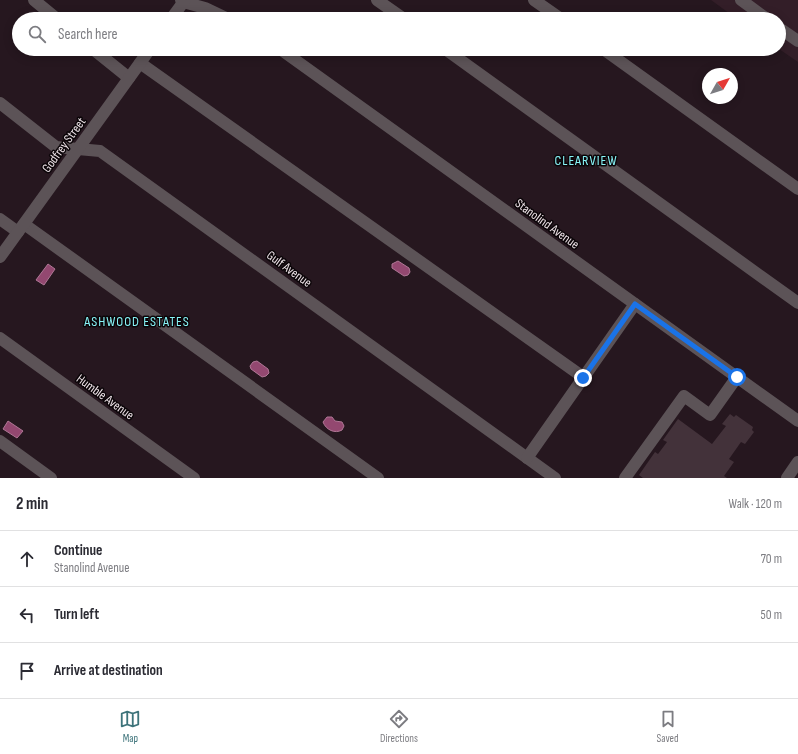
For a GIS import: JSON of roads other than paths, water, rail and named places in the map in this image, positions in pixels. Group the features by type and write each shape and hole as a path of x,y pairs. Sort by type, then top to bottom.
{"street":[{"path":"34,0 49,12"},
{"path":"377,0 394,12"},
{"path":"534,0 551,12"},
{"path":"741,0 757,12"},
{"path":"176,12 183,1 213,12"},
{"path":"786,33 798,41"},
{"path":"102,56 129,78"},
{"name":"Godfrey Street","path":"0,257 145,56"},
{"name":"Stanolind Avenue","path":"290,56 798,421"},
{"path":"456,56 798,303"},
{"path":"613,56 798,189"},
{"path":"140,63 583,378"},
{"name":"Gulf Avenue","path":"0,103 56,147 100,151 555,478"},
{"path":"0,219 21,228 378,478"},
{"path":"527,458 635,304"},
{"name":"Humble Avenue","path":"0,338 194,478"},
{"path":"625,478 684,396 710,415 737,377"},
{"path":"0,441 51,478"},
{"path":"787,478 798,462"}],"district":[{"name":"CLEARVIEW","path":"586,160"},
{"name":"ASHWOOD ESTATES","path":"137,321"}]}
